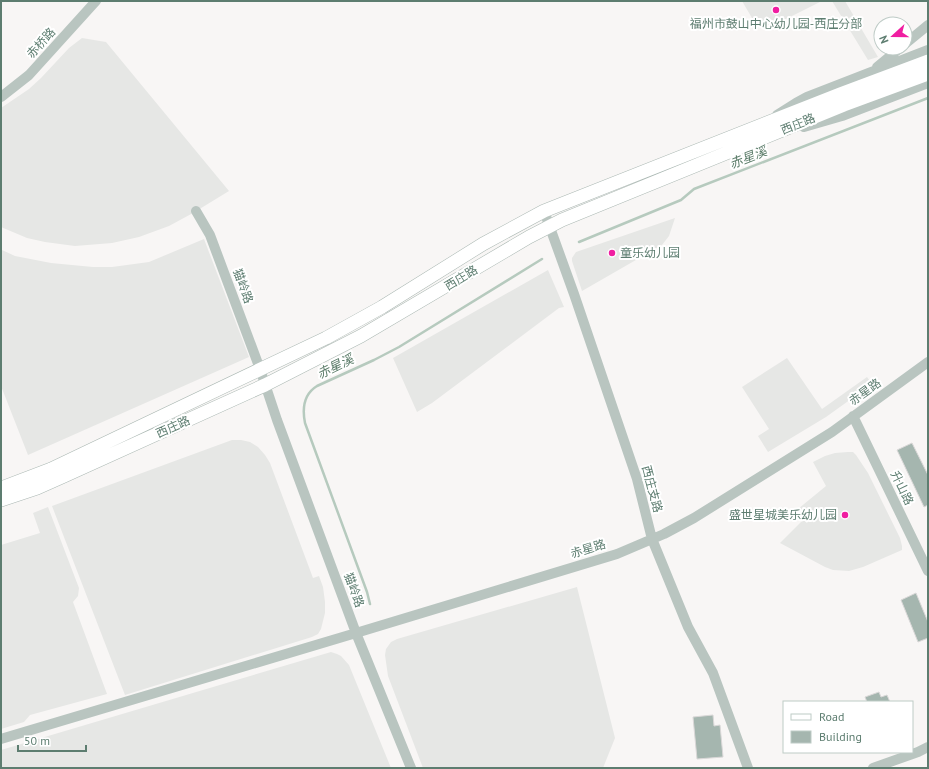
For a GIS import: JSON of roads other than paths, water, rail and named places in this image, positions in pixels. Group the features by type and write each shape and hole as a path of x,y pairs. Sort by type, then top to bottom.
{"main road":[{"path":"842,100 928,61"},
{"name":"西庄路","path":"1,488 51,469 346,328 483,244 544,212 761,132 842,100 928,74"},
{"name":"西庄路","path":"1,500 37,488 265,385 383,325 550,226 576,213 761,132"}],"street":[{"name":"赤桥路","path":"1,97 29,75 96,1"},
{"path":"913,37 928,25"},
{"path":"761,132 796,103 928,50"},
{"path":"871,72 890,56"},
{"path":"761,132 842,116 928,83"},
{"name":"猫岭路","path":"196,212 210,235 356,632"},
{"name":"西庄支路","path":"544,212 637,479 652,539 688,627 713,673 748,768"},
{"name":"赤星路","path":"356,632 617,554 652,539 700,514 768,473 854,416 928,362"},
{"name":"升山路","path":"854,416 928,571"},
{"path":"1,739 356,632 411,768"},
{"path":"873,768 928,747"}],"waterway":[{"name":"赤星溪","path":"579,242 681,200 694,189 928,98"},
{"name":"赤星溪","path":"370,604 367,592 305,423 304,407 307,397 309,393 317,386 399,347 542,259"}],"place":[{"name":"福州市鼓山中心幼儿园-西庄分部","path":"776,10"},
{"name":"童乐幼儿园","path":"612,253"},
{"name":"盛世星城美乐幼儿园","path":"845,515"}]}
